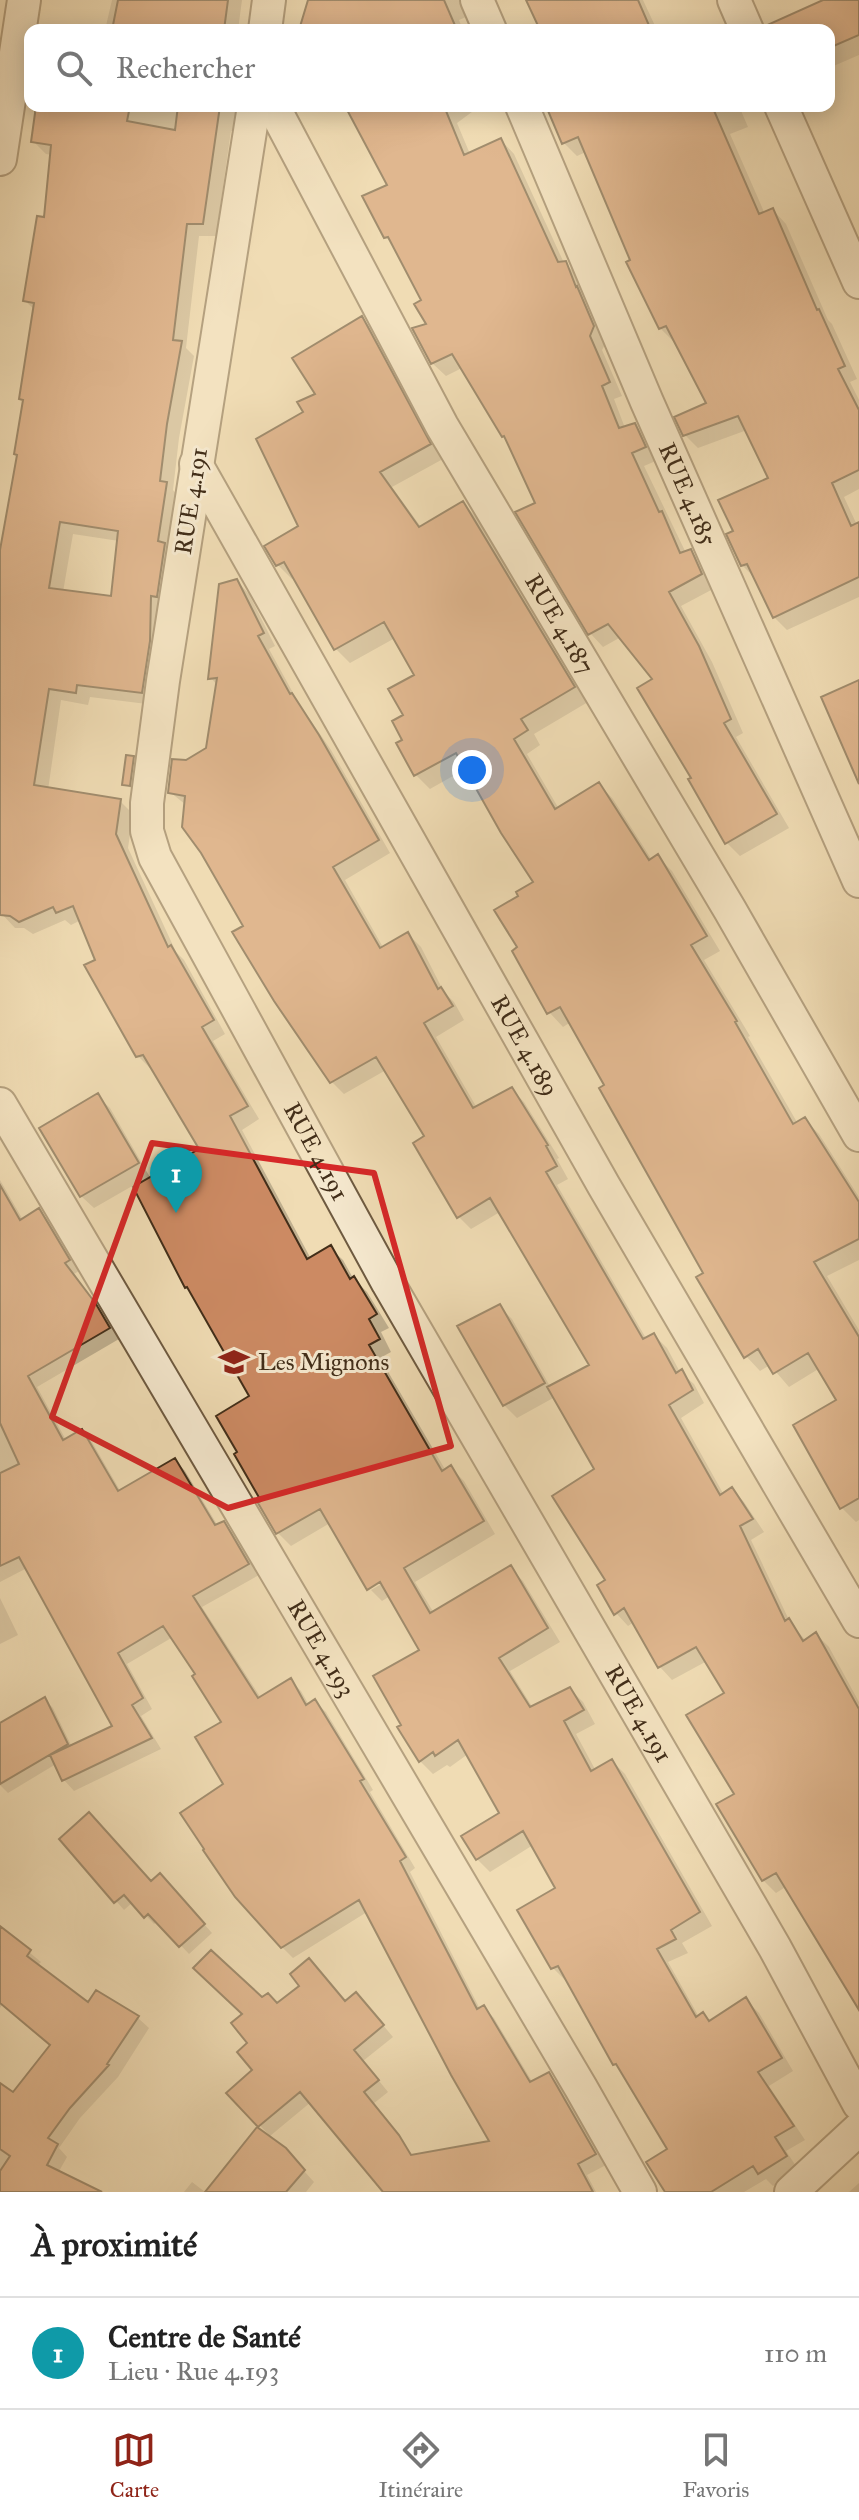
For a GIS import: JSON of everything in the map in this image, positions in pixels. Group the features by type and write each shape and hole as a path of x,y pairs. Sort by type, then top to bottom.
{"street":[{"path":"0,159 24,0"},
{"path":"266,24 269,0"},
{"path":"477,0 487,24"},
{"path":"734,0 744,24"},
{"name":"RUE 4.191","path":"253,112 163,681 147,803 147,831 155,857 388,1283 775,1948 859,2104"},
{"name":"RUE 4.187","path":"276,112 442,426 730,910 859,1135"},
{"name":"RUE 4.185","path":"525,112 647,402 859,881"},
{"path":"784,112 859,282"},
{"name":"RUE 4.189","path":"196,464 596,1172 859,1621"},
{"name":"RUE 4.193","path":"0,1104 517,1978 640,2192"},
{"path":"791,2192 859,2129"}],"highlighted area":[{"path":"152,1143 374,1173 451,1446 228,1508 52,1417"}],"building":[{"path":"118,0 228,0 225,24 113,24"},
{"path":"308,0 444,0 454,24 301,24"},
{"path":"526,0 638,0 648,24 537,24"},
{"path":"823,0 859,0 859,35 835,45 835,24 769,24"},
{"path":"35,112 129,112 127,121 175,130 177,112 219,112 203,224 187,224 173,340 182,341 160,481 167,482 158,541 165,543 157,597 151,596 150,641 142,693 77,685 76,693 49,689 34,785 121,799 116,834 168,947 171,945 214,1020 202,1027 248,1106 230,1116 307,1259 331,1245 350,1279 354,1276 377,1314 369,1319 380,1339 369,1345 442,1471 451,1465 484,1521 404,1568 430,1613 511,1565 548,1628 499,1658 530,1707 570,1687 584,1710 564,1721 591,1771 612,1759 700,1912 671,1930 676,1939 657,1949 696,2017 703,2012 709,2021 746,1997 782,2058 758,2072 794,2126 775,2137 787,2156 758,2174 753,2166 711,2192 665,2192 646,2162 667,2149 616,2064 613,2065 558,1966 551,1969 517,1910 555,1888 523,1831 476,1860 461,1836 499,1813 458,1740 435,1756 433,1752 419,1762 397,1727 401,1725 373,1676 419,1650 380,1582 367,1590 320,1509 276,1534 258,1503 261,1501 216,1416 249,1396 185,1288 133,1187 199,1149 143,1055 136,1057 84,965 95,960 73,906 56,913 53,907 19,922 10,916 0,915 0,550 17,455 14,454 23,400 19,399 34,303 23,301 37,216 44,217 51,145 31,142","holes":["60,522 118,531 111,596 49,588"]},
{"path":"348,112 446,112 464,155 501,138 558,262 566,261 594,326 590,336 610,382 602,386 619,428 635,423 646,447 632,453 680,553 691,549 702,574 669,592 699,646 731,719 724,723 777,814 725,844 688,779 691,778 637,688 652,679 608,624 588,635 515,512 535,503 504,436 452,354 431,364 412,328 426,324 414,304 421,300 362,196 387,185"},
{"path":"549,112 715,112 759,214 773,208 845,366 838,369 859,410 859,470 832,483 851,526 859,522 859,577 773,618 747,564 741,566 726,534 733,531 718,500 768,478 738,416 683,436 674,417 706,403 666,326 659,329 626,262 630,260 578,137 562,144"},
{"path":"362,316 431,444 380,472 419,527 463,501 575,687 521,719 528,730 514,739 555,809 599,782 649,860 658,854 707,936 691,945 793,1124 805,1117 859,1202 859,1239 814,1262 859,1337 859,1498 840,1509 793,1425 836,1400 808,1353 773,1374 758,1349 744,1358 696,1277 703,1273 599,1088 604,1085 560,1007 547,1014 512,951 517,947 494,910 518,896 516,892 533,882 456,753 414,776 396,743 402,740 392,721 403,715 388,689 414,675 384,622 334,650 284,562 276,566 264,546 298,526 256,439 303,412 297,402 315,394 292,358"},
{"path":"237,579 264,633 258,636 379,840 333,867 380,948 408,932 438,989 441,987 453,1006 424,1023 473,1108 512,1087 548,1145 557,1166 546,1172 643,1339 654,1333 676,1373 682,1369 693,1390 669,1405 720,1495 732,1487 753,1519 740,1526 785,1621 789,1618 803,1641 816,1632 859,1709 859,2010 776,1873 762,1881 716,1804 734,1794 686,1715 724,1693 696,1647 658,1668 624,1608 614,1615 597,1585 605,1580 552,1496 594,1469 547,1387 589,1365 490,1198 457,1218 413,1143 424,1136 376,1057 330,1083 232,932 243,926 201,853 182,827 185,796 168,793 172,759 186,760 206,748 217,678 208,679 219,584"},
{"path":"859,680 859,784 821,697"},
{"path":"126,755 134,756 130,786 122,785"},
{"path":"98,1093 139,1163 80,1197 39,1128"},
{"path":"0,1185 20,1220 39,1208 70,1260 65,1263 110,1328 28,1376 63,1440 82,1429 118,1491 175,1458 215,1525 224,1521 249,1564 193,1596 258,1698 291,1678 306,1705 315,1699 364,1779 360,1781 406,1857 400,1861 477,2009 484,2005 530,2082 549,2072 596,2154 578,2164 593,2192 383,2192 300,2092 258,2127 226,2093 252,2070 237,2052 247,2043 231,2023 242,2014 193,1968 211,1950 262,1997 268,1993 277,2003 299,1986 290,1974 309,1958 345,2001 356,1992 384,2025 354,2050 379,2080 364,2092 411,2155 489,2141 359,1900 281,1948 235,1897 203,1850 180,1813 223,1784 195,1737 221,1722 192,1676 195,1674 163,1626 118,1653 143,1698 132,1705 152,1738 62,1781 50,1755 112,1726 19,1557 0,1566 0,1473 19,1464 0,1423"},
{"path":"500,1304 545,1383 503,1406 457,1326"},
{"path":"45,1697 68,1744 0,1784 0,1723"},
{"path":"89,1812 151,1881 160,1873 205,1924 179,1947 148,1914 144,1918 124,1895 114,1903 59,1839"},
{"path":"0,1926 31,1950 27,1956 88,2002 96,1990 139,2016 109,2065 48,2138 58,2144 47,2165 102,2192 0,2192 0,2171 10,2156 0,2149 0,2083 13,2092 50,2045 0,2003"},
{"path":"257,2127 286,2148 305,2170 286,2192 205,2192"}],"place":[{"name":"Centre de Santé","path":"176,1213"},
{"name":"Les Mignons","path":"234,1362"}]}
